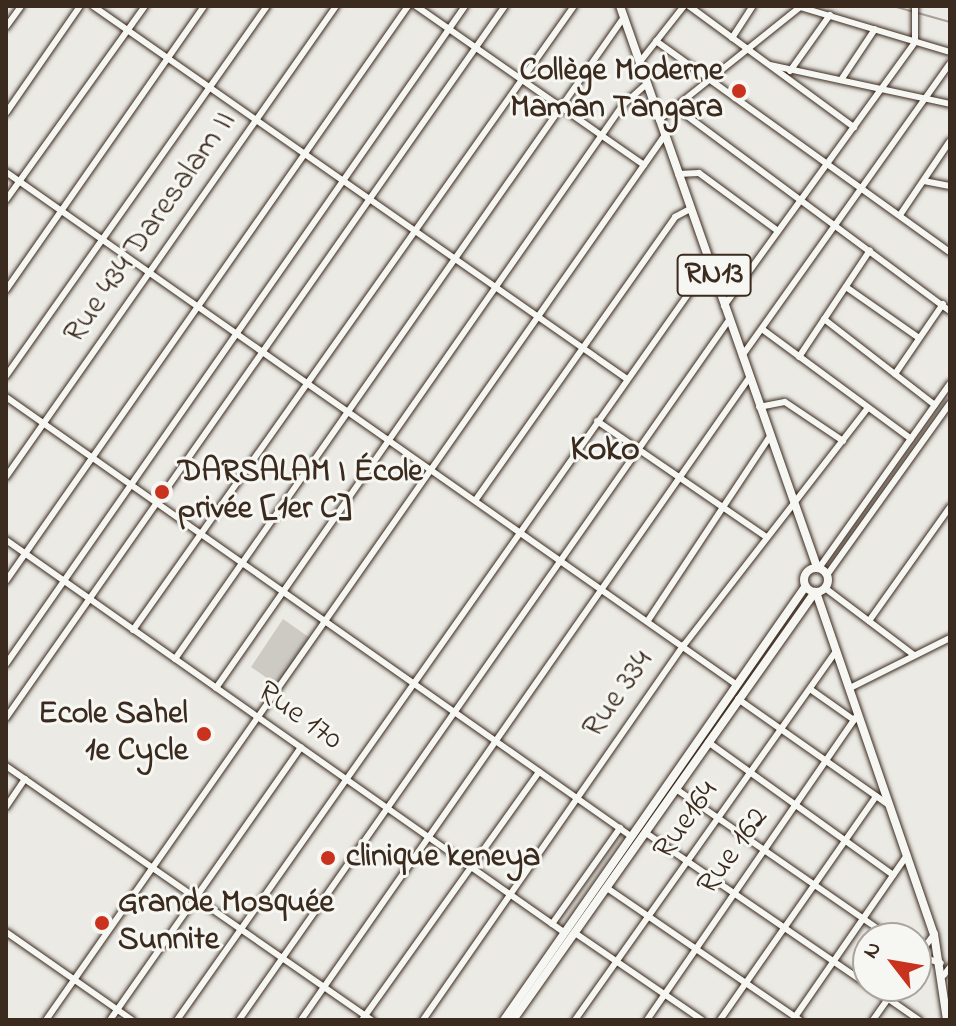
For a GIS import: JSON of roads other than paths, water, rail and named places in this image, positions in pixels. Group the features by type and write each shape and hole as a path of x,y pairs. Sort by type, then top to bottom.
{"main road":[{"name":"RN13","path":"620,6 804,545 815,568"},
{"path":"504,1020 570,933 607,888 738,699 819,591 827,575 815,568 805,587 632,837 570,933 513,1020"},
{"path":"805,587 819,591"},
{"path":"819,591 934,934 946,975 947,1020"}],"street":[{"path":"6,27 21,6"},
{"path":"6,113 80,6"},
{"path":"93,6 627,379"},
{"path":"6,200 145,6"},
{"path":"6,290 204,6"},
{"path":"6,376 267,6"},
{"name":"Rue 434 Daresalam II","path":"6,477 336,6"},
{"path":"6,581 408,6"},
{"path":"416,6 644,165"},
{"path":"6,664 465,6"},
{"path":"6,718 505,6"},
{"path":"133,630 574,6"},
{"path":"639,63 686,6 854,127"},
{"path":"732,38 753,6"},
{"path":"724,306 915,42 915,6"},
{"path":"659,120 800,7 950,52"},
{"path":"785,77 830,15"},
{"path":"175,659 624,17"},
{"path":"841,80 875,29"},
{"path":"656,41 950,252"},
{"path":"742,356 864,189 950,63"},
{"path":"768,64 950,104"},
{"path":"216,688 602,136 645,85"},
{"path":"675,107 950,311"},
{"path":"46,1020 665,135"},
{"path":"900,215 950,141"},
{"path":"6,172 563,557 737,685"},
{"path":"678,174 699,173 778,231"},
{"path":"924,181 950,186"},
{"path":"477,498 675,217 690,209"},
{"path":"799,357 870,250"},
{"path":"177,1020 710,263"},
{"path":"846,287 919,338"},
{"path":"895,374 943,304"},
{"path":"824,319 935,405"},
{"path":"239,1020 729,320"},
{"path":"762,329 911,439"},
{"path":"301,1020 749,378"},
{"path":"815,568 950,384"},
{"path":"6,397 632,837"},
{"path":"759,407 785,402 843,441"},
{"path":"827,575 950,403"},
{"name":"Rue 334","path":"423,1020 684,645 765,536 868,408"},
{"path":"597,421 765,536"},
{"path":"649,619 769,438"},
{"path":"869,621 950,507"},
{"name":"Rue 170","path":"6,540 552,924 617,962 702,1020"},
{"path":"819,591 869,621 914,655"},
{"path":"852,687 950,638"},
{"name":"Rue164","path":"575,1020 838,648"},
{"path":"810,689 854,720"},
{"path":"738,699 894,808"},
{"name":"Rue 162","path":"647,1020 860,711"},
{"path":"708,742 893,875"},
{"path":"110,1020 301,747"},
{"path":"6,766 366,1018 539,772"},
{"path":"6,807 25,779"},
{"path":"676,789 867,922"},
{"path":"720,1020 876,796"},
{"path":"552,924 620,828"},
{"path":"646,833 852,973"},
{"path":"607,888 796,1019 908,853"},
{"path":"6,932 132,1020"},
{"path":"873,1020 886,1002"},
{"path":"892,1002 919,1020"}],"waterway":[{"path":"893,6 950,22"}],"place":[{"name":"Collège Moderne Maman Tangara","path":"739,91"},
{"name":"DARSALAM I École privée [1er C]","path":"162,492"},
{"name":"Ecole Sahel 1e Cycle","path":"204,734"},
{"name":"clinique keneya","path":"328,858"},
{"name":"Grande Mosquée Sunnite","path":"102,923"}],"district":[{"name":"Koko","path":"605,451"}]}
